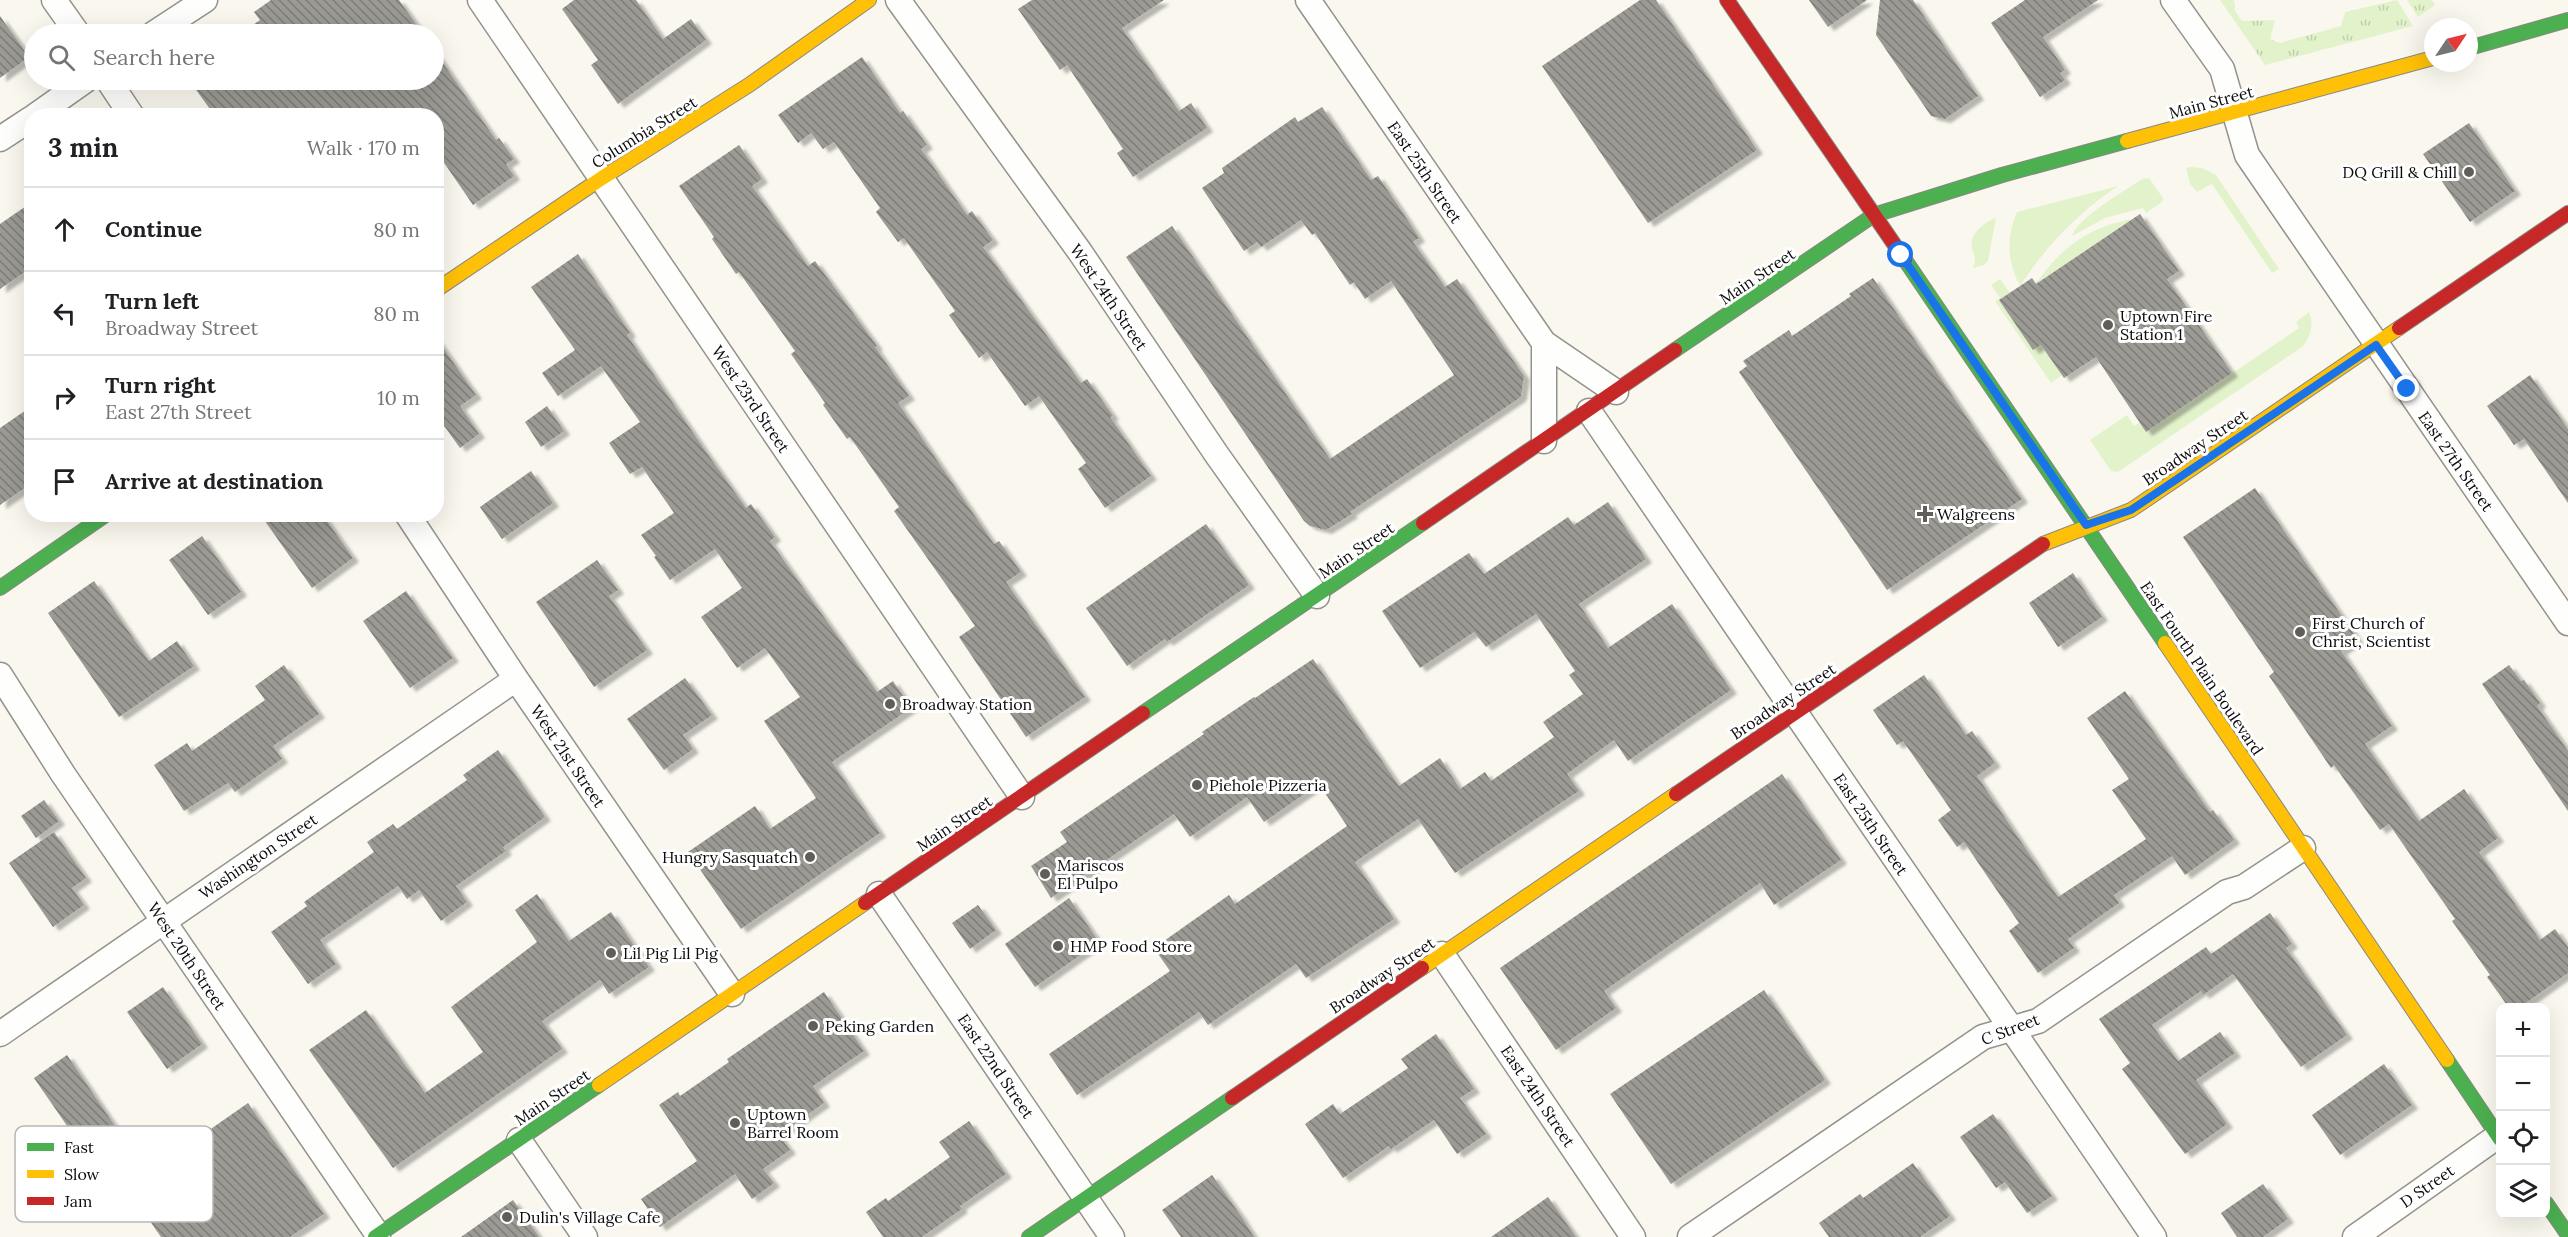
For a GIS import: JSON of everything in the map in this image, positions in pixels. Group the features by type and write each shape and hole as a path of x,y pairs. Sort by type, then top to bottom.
{"main road":[{"name":"Columbia Street","path":"444,285 602,178 749,85 869,0"},
{"name":"East Fourth Plain Boulevard","path":"1727,0 2086,525 2496,1134"},
{"path":"2478,45 2568,20"},
{"name":"Main Street","path":"376,1236 1874,215 2002,175 2424,60"},
{"name":"Broadway Street","path":"1029,1237 2048,540 2131,510 2568,213"},
{"path":"0,588 95,522"},
{"path":"2550,1209 2568,1235"}],"street":[{"path":"54,0 71,24"},
{"path":"168,24 205,0"},
{"name":"West 23rd Street","path":"480,0 1022,796"},
{"name":"West 24th Street","path":"898,0 1080,252 1217,455 1317,596"},
{"name":"East 25th Street","path":"1308,0 1544,343 1616,392"},
{"name":"East 27th Street","path":"2173,0 2222,69 2247,155 2568,623"},
{"path":"46,108 72,90"},
{"path":"115,90 127,108"},
{"path":"0,140 24,123"},
{"path":"1544,343 1544,441"},
{"name":"East 25th Street","path":"1589,411 2154,1237"},
{"name":"West 21st Street","path":"412,522 516,680 732,994"},
{"name":"West 20th Street","path":"0,675 63,774 376,1236"},
{"name":"Washington Street","path":"0,1034 516,680"},
{"name":"C Street","path":"1690,1237 1983,1037 2038,1021 2226,892 2244,887 2303,848"},
{"name":"East 22nd Street","path":"879,894 1112,1237"},
{"name":"East 24th Street","path":"1442,954 1633,1237"},
{"path":"519,1140 585,1237"},
{"name":"D Street","path":"2355,1237 2496,1140"}],"green space":[{"path":"2220,0 2234,0 2235,11 2242,21 2275,20 2270,39 2280,43 2341,26 2345,12 2397,0 2413,26 2265,65"},
{"path":"2407,0 2432,0 2435,5 2418,17"},
{"path":"2186,168 2202,168 2216,175 2279,269 2272,273 2212,184 2197,192 2190,184"},
{"path":"2149,178 2163,198 2162,202 2146,213 2143,208 2105,218 2072,236 2092,213 2142,179"},
{"path":"2118,186 2089,207 2064,231 2020,286 2010,259 2011,231 2017,212"},
{"path":"1996,218 1988,261 1984,265 1973,268 1975,259 1972,243 1975,233 1987,222"},
{"path":"2133,219 2036,284 2055,260 2077,241 2103,227"},
{"path":"2000,279 2010,293 1999,300 2033,350 2041,345 2062,375 2051,383 1995,301 2000,298 1991,285"},
{"path":"2309,312 2311,331 2302,347 2118,472 2111,471 2090,440 2127,415 2134,426 2140,422 2147,431 2299,328 2296,322"}],"building":[{"path":"271,0 399,0 416,24 254,24 260,20 254,12"},
{"path":"574,0 636,0 663,39 691,19 706,40 618,104 591,65 598,60 562,9"},
{"path":"1032,0 1164,0 1122,28 1179,111 1191,103 1207,128 1133,177 1117,153 1123,149 1067,65 1060,70 1018,9"},
{"path":"1640,0 1656,0 1757,150 1648,223 1542,66"},
{"path":"1809,0 1867,0 1828,27"},
{"path":"1880,0 1913,0 1978,96 1945,119 1931,116 1876,35"},
{"path":"2025,0 2098,0 2043,37 2065,70 2060,73 2065,80 2040,97 1991,23"},
{"path":"0,16 24,50 24,61 0,78"},
{"path":"862,57 900,113 903,111 927,145 921,149 967,215 972,211 993,240 983,247 1081,383 1087,379 1151,476 1105,508 1078,469 1086,463 1039,396 1025,406 987,352 979,358 949,315 955,311 904,238 898,242 876,212 880,208 834,142 823,149 811,133 798,143 778,115"},
{"path":"444,65 496,140 499,138 514,159 506,164 514,176 473,205 444,163 444,108 209,108 196,90 444,90"},
{"path":"1322,107 1371,180 1378,176 1419,238 1413,242 1445,287 1457,279 1524,376 1521,396 1518,399 1326,530 1310,526 1304,521 1126,257 1172,226 1330,459 1454,375 1391,281 1365,299 1354,282 1350,285 1315,233 1312,235 1301,220 1261,247 1257,242 1244,251 1202,188 1224,173 1222,168 1295,117 1298,122"},
{"name":"DQ Grill & Chill","path":"2469,123 2515,191 2470,222 2423,154"},
{"path":"739,145 762,179 752,186 808,266 815,261 877,346 875,347 909,396 898,403 994,544 999,541 1021,572 1006,582 1085,697 1026,737 959,637 975,626 894,511 899,507 850,437 847,439 823,405 825,403 791,354 795,351 739,272 736,274 679,186"},
{"path":"24,208 24,272 0,289 0,224"},
{"name":"Uptown Fire Station 1","path":"2140,214 2179,271 2167,279 2232,373 2146,432 2096,357 2064,378 2041,345 2033,350 1999,300 2032,278 2036,284"},
{"path":"578,254 630,333 627,335 704,449 746,508 751,504 775,537 770,541 877,692 893,681 911,708 832,762 880,833 741,929 688,852 755,806 770,829 816,798 764,721 800,697 765,648 737,668 701,617 742,588 715,549 670,580 654,557 656,556 641,535 674,513 642,467 630,474 609,443 640,422 601,366 558,396 542,373 575,350 531,287"},
{"path":"1873,278 2022,499 1887,590 1739,372 1747,366 1743,361 1789,330 1792,336 1851,296 1849,294"},
{"path":"444,349 476,395 460,406 479,434 460,448 444,426"},
{"path":"2530,375 2568,429 2568,503 2524,439 2514,445 2487,406"},
{"path":"547,406 564,431 541,447 525,422"},
{"path":"24,412 24,488 0,505 0,428"},
{"path":"531,471 553,503 502,539 480,507"},
{"path":"2255,488 2358,640 2341,651 2392,726 2365,744 2419,821 2464,789 2498,838 2479,852 2540,940 2555,929 2568,947 2568,973 2526,1003 2505,1003 2487,977 2490,975 2452,921 2455,919 2389,824 2380,830 2334,765 2331,768 2269,676 2274,672 2183,537"},
{"path":"1608,502 1646,559 1579,604 1608,648 1672,604 1731,690 1628,761 1614,740 1567,774 1579,791 1455,873 1418,819 1355,862 1394,919 1306,978 1296,964 1208,1025 1199,1012 1077,1095 1049,1054 1170,971 1154,948 1229,895 1235,904 1347,826 1319,784 1264,822 1247,797 1190,837 1174,814 1051,898 1031,866 1067,842 1060,832 1204,734 1202,732 1313,659 1399,786 1440,758 1460,789 1485,772 1491,781 1554,737 1543,722 1583,694 1569,675 1575,671 1536,614 1486,647 1474,632 1420,668 1382,611 1469,553 1484,574 1568,517 1574,525"},
{"path":"266,522 328,522 353,558 312,588"},
{"path":"1206,524 1249,585 1167,642 1165,639 1127,666 1086,608"},
{"path":"202,536 241,592 208,615 169,560"},
{"path":"597,560 618,590 609,596 647,650 594,687 536,602"},
{"path":"2073,573 2102,617 2058,647 2029,603"},
{"path":"94,581 149,661 177,641 194,666 119,717 48,613"},
{"path":"406,591 453,658 410,688 363,621"},
{"path":"284,665 319,714 273,746 282,759 235,792 228,783 184,811 154,765 187,743 192,751 265,700 255,686"},
{"path":"2509,665 2521,681 2524,680 2540,703 2537,706 2568,751 2568,811 2482,684"},
{"path":"1924,675 1966,735 1972,731 1995,763 1977,776 2058,897 2146,839 2112,790 2129,779 2087,718 2125,691 2210,812 2213,810 2234,840 2185,875 2172,856 2114,895 2119,903 2068,939 2074,948 2038,973 2009,931 2019,923 1964,842 1957,847 1938,820 1951,810 1903,741 1897,745 1873,710"},
{"path":"685,678 712,715 683,735 693,749 664,770 627,719"},
{"path":"498,750 545,817 503,847 506,851 456,886 467,902 441,921 419,890 407,899 398,886 320,940 336,964 308,984 271,932 307,906 304,902 374,852 367,842 393,824 397,829 467,780 463,775"},
{"path":"1782,774 1841,860 1774,905 1760,883 1604,991 1616,1008 1556,1050 1500,968"},
{"path":"44,800 59,821 36,838 21,816"},
{"path":"54,832 86,878 72,888 84,905 53,927 9,863"},
{"path":"537,894 569,941 611,912 649,967 609,994 600,980 542,1021 562,1049 393,1168 309,1050 366,1010 425,1093 483,1052 451,1007 537,942 515,910"},
{"name":"HMP Food Store","path":"1069,898 1099,942 1035,987 1005,944"},
{"path":"978,905 996,930 970,949 952,923"},
{"path":"2270,913 2292,944 2286,948 2347,1035 2301,1067 2233,974 2203,995 2201,991 2152,1025 2178,1061 2220,1032 2235,1053 2196,1080 2227,1124 2185,1154 2122,1069 2130,1063 2099,1019 2206,947 2211,954"},
{"path":"163,987 202,1044 167,1069 127,1012"},
{"path":"1764,990 1825,1080 1671,1184 1610,1094"},
{"path":"824,992 864,1051 813,1086 824,1103 779,1135 790,1150 763,1169 774,1183 752,1199 735,1174 660,1227 641,1199 697,1161 659,1105 678,1092 680,1096 729,1062 727,1059"},
{"path":"1436,1034 1474,1089 1460,1098 1486,1134 1457,1154 1434,1120 1391,1149 1389,1146 1343,1178 1305,1124 1333,1104 1340,1114 1408,1068 1401,1059"},
{"path":"67,1055 115,1126 67,1126 34,1078"},
{"path":"2384,1064 2412,1105 2340,1155 2312,1115"},
{"path":"248,1103 324,1214 290,1237 161,1237 151,1222 213,1222 213,1127"},
{"path":"1993,1114 2052,1196 2027,1213 2005,1182 1996,1188 1960,1137"},
{"path":"969,1121 1006,1174 960,1206 962,1209 922,1237 883,1237 866,1212 886,1198 888,1201 950,1157 939,1142"},
{"path":"1913,1163 1950,1216 1920,1237 1829,1237 1819,1223 1860,1194 1863,1198"},
{"path":"1212,1175 1254,1237 1181,1237 1162,1210"},
{"path":"2263,1184 2288,1219 2263,1237 2237,1237 2221,1213"},
{"path":"1548,1197 1576,1237 1491,1237"},
{"name":"Dulin's Village Cafe","path":"513,1200 539,1237 461,1237"}],"traffic: fast":[{"path":"2478,45 2568,20"},
{"path":"1675,350 1874,215 2002,175 2127,141"},
{"path":"1905,260 2165,643"},
{"path":"0,588 95,522"},
{"path":"1143,713 1423,523"},
{"path":"2447,1060 2496,1133"},
{"path":"375,1237 599,1085"},
{"path":"1029,1237 1232,1098"},
{"path":"2550,1209 2568,1235"}],"traffic: slow":[{"path":"444,285 602,178 749,85 869,0"},
{"path":"2127,141 2424,60"},
{"path":"2043,544 2131,510 2399,328"},
{"path":"2165,643 2447,1060"},
{"path":"1422,968 1676,794"},
{"path":"599,1085 865,903"}],"traffic: jam":[{"path":"1727,0 1905,260"},
{"path":"2399,328 2568,213"},
{"path":"1423,523 1675,350"},
{"path":"1676,794 2043,544"},
{"path":"865,903 1143,713"},
{"path":"1232,1098 1422,968"}],"place":[{"name":"DQ Grill & Chill","path":"2469,172"},
{"name":"Uptown Fire Station 1","path":"2108,325"},
{"name":"Walgreens","path":"1925,514"},
{"name":"First Church of Christ, Scientist","path":"2300,632"},
{"name":"Broadway Station","path":"890,704"},
{"name":"Piehole Pizzeria","path":"1197,785"},
{"name":"Hungry Sasquatch","path":"810,857"},
{"name":"Mariscos El Pulpo","path":"1045,874"},
{"name":"HMP Food Store","path":"1058,946"},
{"name":"Lil Pig Lil Pig","path":"611,953"},
{"name":"Peking Garden","path":"813,1026"},
{"name":"Uptown Barrel Room","path":"735,1123"},
{"name":"Dulin's Village Cafe","path":"507,1217"}],"route":[{"path":"1901,255 2086,525 2131,510 2376,345 2407,389"}]}
